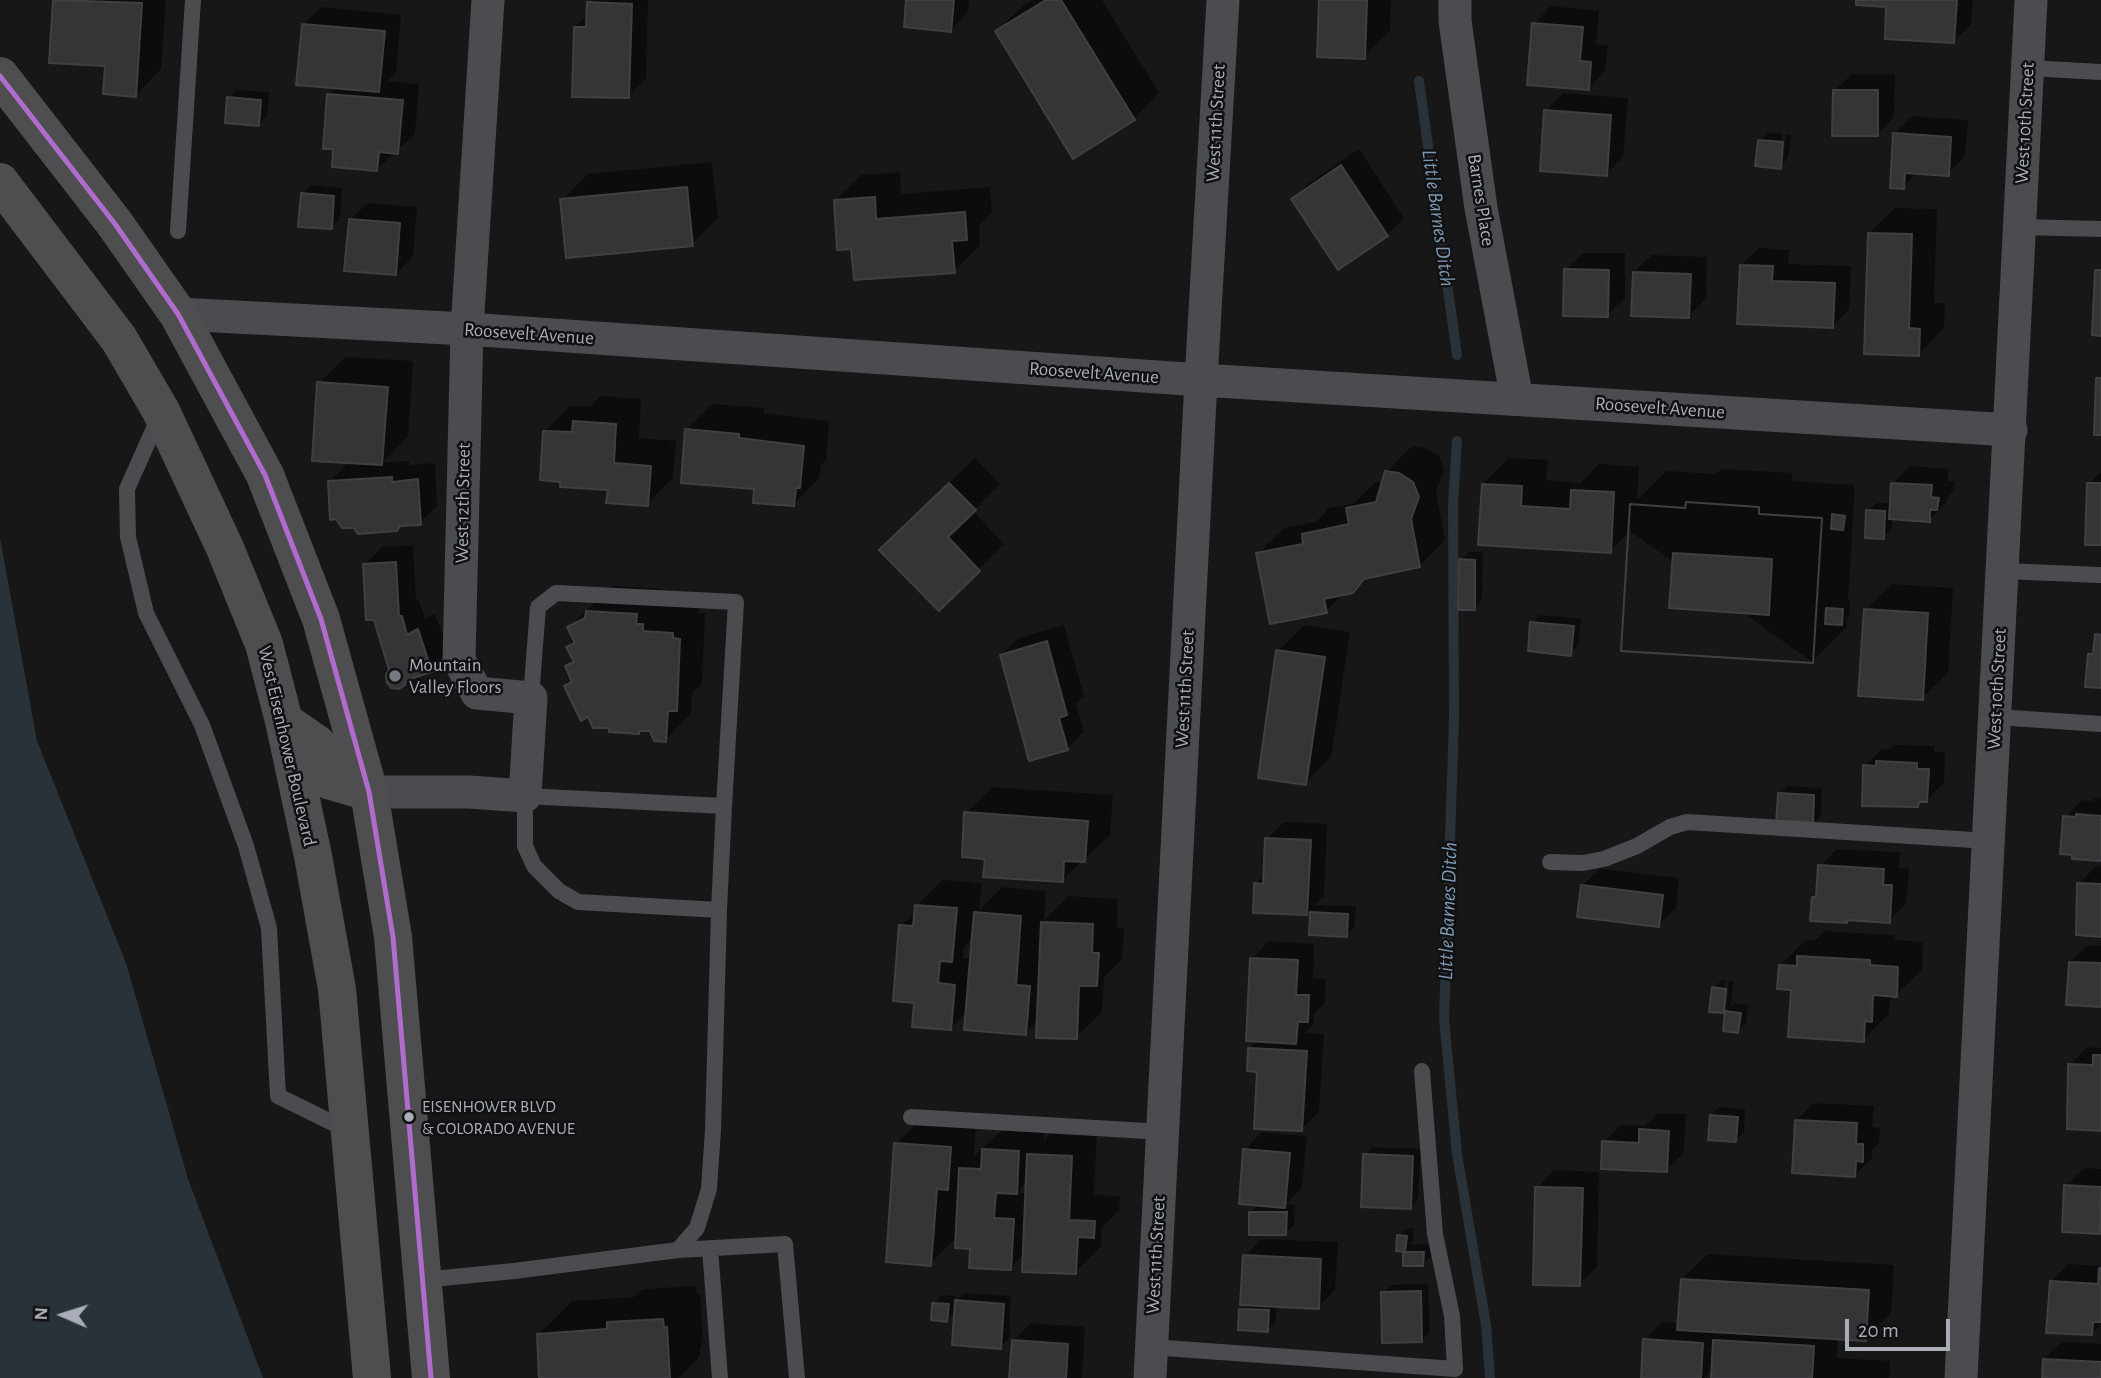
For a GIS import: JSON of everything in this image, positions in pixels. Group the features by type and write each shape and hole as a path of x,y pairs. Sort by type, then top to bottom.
{"highway":[{"path":"0,76 115,224 178,314 265,475 321,619 369,792 393,937 431,1378"},
{"name":"West Eisenhower Boulevard","path":"0,182 119,339 161,411 204,501 264,644 284,721 313,856 337,989 372,1378"},
{"path":"284,721 317,744 327,780 369,792"}],"street":[{"name":"West 12th Street","path":"488,0 467,329 459,660 477,693 531,698"},
{"name":"West 11th Street","path":"1151,1362 1223,0"},
{"name":"Barnes Place","path":"1455,0 1455,21 1480,208 1517,399"},
{"name":"West 10th Street","path":"1961,1378 2031,0"},
{"name":"Roosevelt Avenue","path":"178,314 467,329 1201,380 2011,430"},
{"path":"369,792 469,792 525,796 531,698"}],"lane":[{"path":"178,231 193,0"},
{"path":"2028,68 2101,72"},
{"path":"2020,227 2101,229"},
{"path":"161,411 127,489 128,537 146,613 202,725 246,846 269,928 278,1096 350,1132"},
{"path":"2004,570 2101,575"},
{"path":"531,698 538,607 556,593 736,602 719,909 714,1116 709,1189 697,1228 678,1250"},
{"path":"1996,718 2101,724"},
{"path":"719,909 578,902 559,891 534,866 525,846 525,796 724,806"},
{"path":"1550,862 1583,863 1604,859 1637,846 1670,827 1687,822 1989,841"},
{"path":"1151,1362 1455,1369 1452,1316 1436,1234 1422,1071"},
{"path":"911,1117 1163,1132"},
{"path":"422,1280 678,1250 785,1244 797,1378"},
{"path":"710,1249 720,1378"}],"shaded area":[{"path":"0,538 37,741 126,963 188,1179 263,1378 0,1378"}],"building":[{"path":"53,0 142,3 136,97 103,94 105,66 49,63"},
{"path":"906,0 954,0 951,32 904,27"},
{"path":"1046,0 1061,0 1135,120 1073,159 995,31"},
{"path":"1319,0 1367,0 1365,59 1317,57"},
{"path":"1856,0 1957,0 1954,43 1885,39 1886,7 1856,5"},
{"path":"587,2 632,4 629,98 572,97 574,27 586,27"},
{"path":"1532,23 1583,27 1580,61 1591,62 1589,90 1527,85"},
{"path":"302,24 385,31 379,92 296,85"},
{"path":"1833,90 1878,90 1878,136 1832,136"},
{"path":"327,94 403,100 398,154 379,152 377,171 332,167 333,149 323,149"},
{"path":"227,97 261,100 259,126 225,123"},
{"path":"1544,110 1611,115 1607,176 1540,171"},
{"path":"1893,133 1951,137 1949,176 1905,173 1904,189 1890,188"},
{"path":"1758,140 1783,142 1781,169 1755,166"},
{"path":"1341,165 1388,236 1338,270 1291,199"},
{"path":"687,187 693,246 566,258 560,199"},
{"path":"301,193 334,196 332,229 298,227"},
{"path":"875,197 876,219 965,212 967,240 952,241 955,273 854,280 851,249 837,250 834,200"},
{"path":"349,219 400,223 396,275 344,271"},
{"path":"1868,233 1912,234 1909,328 1920,329 1919,356 1864,354"},
{"path":"1740,265 1773,266 1772,281 1835,283 1833,328 1737,324"},
{"path":"1564,269 1609,270 1608,317 1563,316"},
{"path":"2095,270 2101,270 2101,336 2092,335"},
{"path":"1633,272 1691,274 1689,318 1631,316"},
{"path":"2096,378 2101,378 2101,435 2094,435"},
{"path":"317,382 388,387 382,465 312,461"},
{"path":"573,421 616,424 614,463 651,466 648,506 606,503 608,490 560,487 560,482 540,480 543,431 572,432"},
{"path":"685,429 739,434 739,438 804,446 800,488 796,488 794,506 753,503 754,489 681,483"},
{"path":"1385,471 1399,473 1413,482 1419,497 1411,519 1420,567 1364,579 1353,593 1324,599 1327,613 1270,624 1256,553 1303,544 1302,534 1349,524 1346,508 1376,502"},
{"path":"392,477 392,482 418,479 421,525 400,526 397,531 358,534 354,528 342,528 336,519 330,520 328,481"},
{"path":"949,483 976,510 948,537 980,571 939,611 879,550"},
{"path":"1891,483 1932,485 1931,497 1939,498 1937,510 1930,510 1930,522 1889,519"},
{"path":"2087,483 2101,483 2101,545 2085,545"},
{"path":"1482,484 1522,486 1521,506 1570,509 1571,490 1614,492 1611,553 1478,545"},
{"path":"1686,502 1759,507 1759,514 1822,518 1813,663 1621,651 1630,504 1685,508","holes":["1673,553 1772,559 1769,615 1669,608"]},
{"path":"1686,502 1759,507 1759,514 1822,518 1813,663 1621,651 1630,504 1685,508"},
{"path":"1866,510 1885,511 1884,539 1865,538"},
{"path":"1832,514 1845,516 1843,530 1831,529"},
{"path":"1459,559 1475,560 1475,610 1458,610"},
{"path":"396,562 399,616 402,616 407,635 418,629 432,672 406,680 405,685 399,689 391,688 387,683 386,675 389,670 374,620 366,620 363,564"},
{"path":"1826,608 1843,609 1842,625 1825,624"},
{"path":"1864,609 1928,613 1923,700 1858,696"},
{"path":"586,611 637,614 636,624 643,624 643,631 673,633 673,638 680,639 677,711 668,711 666,742 654,741 650,731 639,731 639,734 609,732 609,728 593,728 588,717 581,721 564,686 572,682 565,666 574,662 566,647 575,643 567,627 585,618"},
{"path":"1530,622 1574,626 1571,656 1528,651"},
{"path":"2095,634 2101,635 2101,688 2085,687 2088,654 2093,654"},
{"path":"1047,641 1067,715 1059,718 1068,750 1029,761 1000,655"},
{"path":"1276,650 1325,657 1306,785 1258,778"},
{"path":"1876,761 1917,763 1917,769 1929,769 1927,802 1919,802 1918,807 1862,806 1863,765 1876,766"},
{"path":"1778,793 1814,795 1813,826 1776,825"},
{"path":"964,812 1088,821 1085,862 1064,861 1063,882 983,877 985,859 962,857"},
{"path":"2076,814 2101,816 2101,861 2072,859 2072,855 2060,854 2063,816 2076,817"},
{"path":"1265,838 1311,840 1307,915 1253,913 1254,883 1263,884"},
{"path":"1818,865 1884,869 1883,885 1892,885 1890,923 1810,921 1812,897 1816,897"},
{"path":"2077,883 2101,884 2101,937 2076,935"},
{"path":"1581,885 1663,895 1659,927 1577,917"},
{"path":"915,905 957,908 952,962 940,961 938,983 955,985 951,1030 912,1027 914,1003 893,1001 899,925 913,926"},
{"path":"974,912 1021,916 1016,985 1030,986 1026,1035 964,1030"},
{"path":"1310,912 1348,914 1347,937 1309,935"},
{"path":"1041,922 1093,924 1092,953 1099,953 1097,986 1079,986 1077,1039 1036,1038"},
{"path":"1797,956 1870,960 1870,965 1898,967 1897,997 1873,995 1872,1022 1865,1021 1864,1042 1788,1037 1791,990 1777,989 1779,965 1797,966"},
{"path":"1250,958 1298,960 1296,995 1309,995 1308,1022 1298,1022 1296,1044 1246,1041"},
{"path":"2069,962 2101,963 2101,1007 2066,1005"},
{"path":"1712,987 1726,989 1724,1013 1709,1012"},
{"path":"1725,1011 1741,1013 1738,1033 1723,1031"},
{"path":"1248,1048 1307,1051 1302,1131 1254,1129 1257,1072 1247,1071"},
{"path":"2093,1055 2101,1055 2101,1131 2067,1129 2068,1064 2093,1065"},
{"path":"1710,1115 1738,1117 1736,1142 1708,1140"},
{"path":"1795,1120 1857,1123 1856,1144 1863,1144 1863,1162 1856,1161 1855,1177 1792,1173"},
{"path":"1639,1129 1669,1131 1667,1172 1601,1169 1602,1141 1639,1143"},
{"path":"894,1143 951,1147 948,1190 937,1189 931,1266 886,1262"},
{"path":"982,1149 1019,1151 1017,1194 996,1193 994,1218 1014,1219 1011,1270 969,1268 970,1249 955,1248 959,1168 981,1169"},
{"path":"1243,1149 1290,1153 1285,1208 1239,1204"},
{"path":"1027,1154 1072,1156 1069,1220 1095,1221 1094,1238 1078,1237 1076,1274 1022,1272"},
{"path":"1363,1154 1413,1156 1411,1209 1361,1207"},
{"path":"2064,1185 2101,1187 2100,1234 2062,1232"},
{"path":"1535,1187 1583,1188 1580,1286 1533,1285"},
{"path":"1249,1212 1287,1212 1286,1235 1249,1235"},
{"path":"1397,1235 1407,1236 1405,1252 1396,1251"},
{"path":"1403,1252 1424,1252 1423,1266 1403,1266"},
{"path":"1243,1255 1321,1259 1319,1309 1240,1305"},
{"path":"2099,1268 2101,1322 2093,1322 2092,1335 2046,1333 2050,1281 2098,1284"},
{"path":"1681,1279 1869,1290 1866,1341 1677,1330"},
{"path":"1421,1291 1422,1342 1382,1343 1381,1292"},
{"path":"955,1300 1004,1304 1001,1349 952,1345"},
{"path":"932,1303 949,1304 947,1322 931,1320"},
{"path":"1239,1309 1269,1310 1268,1332 1238,1330"},
{"path":"663,1319 664,1327 667,1327 670,1378 539,1378 537,1334 607,1329 607,1322"},
{"path":"1643,1339 1703,1343 1701,1378 1641,1378"},
{"path":"1012,1340 1068,1344 1066,1378 1009,1378"},
{"path":"1713,1340 1814,1346 1812,1378 1711,1378"},
{"path":"2043,1359 2101,1362 2101,1378 2042,1378"}],"waterway":[{"name":"Little Barnes Ditch","path":"1419,81 1457,355"},
{"name":"Little Barnes Ditch","path":"1457,441 1453,504 1454,719 1444,1019 1457,1154 1486,1325 1490,1378"}],"transit line":[{"path":"0,76 115,224 178,314 265,475 321,619 369,792 393,937 431,1378"}],"place":[{"name":"Mountain Valley Floors","path":"395,676"},
{"name":"EISENHOWER BLVD & COLORADO AVENUE","path":"409,1117"}]}
